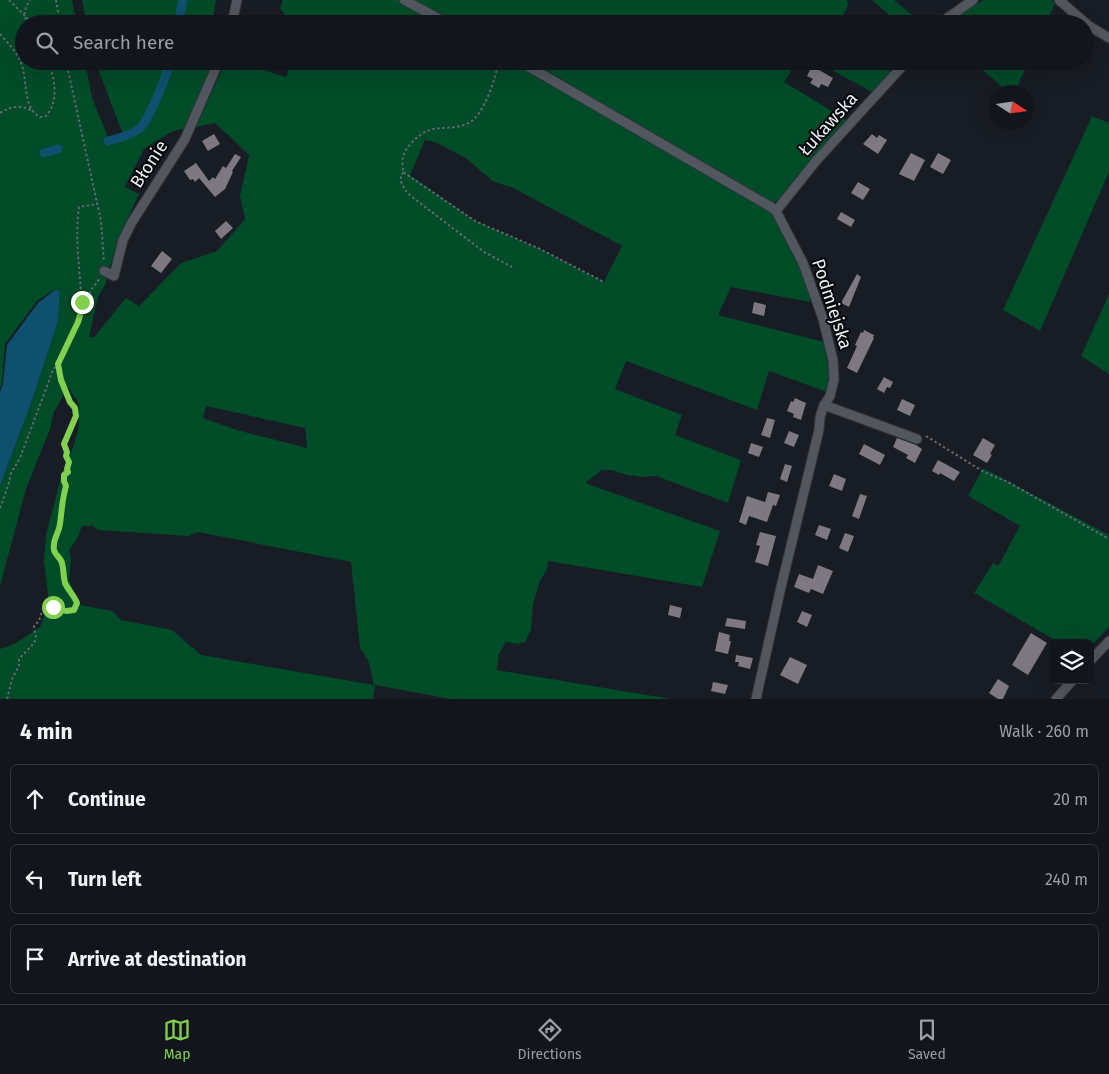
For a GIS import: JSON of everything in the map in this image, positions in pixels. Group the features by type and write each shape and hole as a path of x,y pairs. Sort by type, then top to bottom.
{"street":[{"path":"234,15 237,0"},
{"path":"404,0 432,15"},
{"path":"952,15 974,0"},
{"path":"1059,0 1076,15"},
{"path":"1094,29 1109,38"},
{"name":"Błonie","path":"104,272 114,276 123,240 185,139 215,70"},
{"path":"534,70 776,211"},
{"name":"Łukawska","path":"776,211 816,161 899,70"},
{"name":"Podmiejska","path":"756,699 824,404 830,396 834,380 834,360 823,319 803,263 776,211"},
{"path":"824,404 918,436"},
{"path":"1094,657 1109,641"},
{"path":"1056,699 1069,684"}],"path":[{"path":"9,0 24,14"},
{"path":"24,14 30,0"},
{"path":"56,0 58,15"},
{"path":"0,34 15,54"},
{"path":"22,70 31,110"},
{"path":"0,113 8,108 20,106 31,110 40,117 46,116 54,104 54,82 51,70"},
{"path":"0,508 11,473 20,458 53,370 58,364 72,335 91,290 104,272 104,250 98,204 68,70"},
{"path":"498,70 496,79 477,116 471,122 463,126 430,130 413,140 403,156 403,172 400,180 408,193 484,252 512,267"},
{"path":"403,172 475,222 538,248 604,282"},
{"path":"82,309 78,256 78,216 80,207 98,204"},
{"path":"7,699 12,679 19,666 19,659 34,643 36,638 34,626 39,621 41,614 49,606 66,611 74,610 77,603 63,577 62,561 55,552 54,540 60,526 60,516 63,507 61,500 66,486 64,475 68,472 69,462 64,444 76,416 75,408 70,402 61,380 58,364"},
{"path":"918,436 927,436 984,472 1008,482 1109,539"}],"green space":[{"path":"0,0 72,0 75,15 15,15 15,70 87,70 92,97 111,145 122,132 98,70 211,70 188,128 173,131 144,149 125,187 139,194 117,242 105,285 98,297 89,337 94,337 126,298 139,306 181,263 217,251 245,219 240,196 249,155 215,123 196,127 222,70 264,70 286,77 289,70 791,70 784,82 847,120 801,174 790,191 769,206 809,285 810,302 731,287 718,315 824,342 829,372 827,392 769,371 757,410 626,361 615,389 682,415 675,435 741,460 728,503 656,476 642,477 611,470 602,470 585,483 720,531 702,587 548,561 547,569 540,581 533,604 531,630 525,642 518,644 506,642 499,654 497,670 671,699 450,699 375,685 373,699 0,699 0,649 14,644 40,627 49,602 44,560 46,535 62,473 74,445 79,425 79,404 68,387 54,412 50,429 26,489 0,586 0,486 33,398 58,321 60,292 55,289 37,301 5,344 0,389","holes":["425,140 437,143 467,159 492,181 513,188 622,246 604,282 538,248 475,221 410,175","206,406 305,428 307,448 237,430 203,418","82,526 93,526 98,530 188,536 198,532 351,562 360,648 368,660 374,685 201,655 172,630 121,620 112,611 80,605 69,580 71,560 69,550 77,539"]},
{"path":"82,0 216,0 214,15 85,15"},
{"path":"283,0 847,0 848,5 843,15 284,15 280,8"},
{"path":"872,0 894,0 912,15 890,15"},
{"path":"983,0 1051,0 1055,3 1050,15 960,15"},
{"path":"832,70 888,70 891,72 872,92"},
{"path":"982,70 1025,70 1018,85 1000,85"},
{"path":"1092,116 1109,123 1109,172 1040,331 1003,310"},
{"path":"1109,294 1109,374 1081,356"},
{"path":"983,468 1109,535 1109,627 1094,643 1094,639 1053,639 974,593 993,563 998,566 1020,526 968,496"}],"water":[{"path":"56,289 60,292 58,321 33,398 0,486 0,392 3,384 7,345 38,303"}],"building":[{"path":"810,70 819,70 833,78 828,87 821,84 819,88 810,83 813,79 807,76"},
{"path":"214,134 220,144 208,151 202,141"},
{"path":"872,134 877,138 879,135 887,140 878,154 863,144"},
{"path":"911,153 925,160 914,181 899,174"},
{"path":"938,153 951,160 943,174 930,167"},
{"path":"235,154 241,157 232,171 225,189 215,197 199,178 195,182 193,179 190,180 184,171 196,163 209,181 213,177 215,179 223,166 226,168"},
{"path":"858,182 870,189 863,200 851,193"},
{"path":"841,212 855,220 851,227 837,219"},
{"path":"226,221 233,228 221,239 215,231"},
{"path":"162,251 172,259 161,273 151,266"},
{"path":"857,274 861,277 849,307 841,303"},
{"path":"754,302 766,305 764,316 752,313"},
{"path":"864,330 874,335 874,338 857,373 847,368 857,346 855,345 861,332 863,333"},
{"path":"884,377 893,382 884,393 877,389"},
{"path":"795,398 806,403 801,420 793,417 794,414 787,411 791,401 793,402"},
{"path":"902,399 915,405 910,416 897,410"},
{"path":"767,418 775,420 770,438 761,435"},
{"path":"789,431 799,435 794,447 784,443"},
{"path":"897,438 922,449 915,463 906,458 908,455 893,447"},
{"path":"983,438 995,445 987,463 973,455"},
{"path":"751,443 763,447 759,457 748,453"},
{"path":"864,444 885,455 880,465 859,454"},
{"path":"938,460 960,472 954,481 932,471"},
{"path":"785,464 792,466 787,482 780,479"},
{"path":"834,474 846,479 842,491 829,486"},
{"path":"768,492 780,495 776,506 773,505 767,522 749,516 746,525 739,522 747,496 765,502"},
{"path":"860,494 867,496 859,519 852,516"},
{"path":"819,525 831,529 827,540 815,535"},
{"path":"760,532 776,536 768,566 755,562 760,546 756,545"},
{"path":"845,533 854,536 848,552 839,548"},
{"path":"818,565 833,571 823,594 811,589 809,593 794,587 799,574 813,579"},
{"path":"670,605 682,608 680,618 668,615"},
{"path":"802,611 812,615 807,627 797,622"},
{"path":"727,618 746,621 745,629 725,626"},
{"path":"719,632 730,635 729,641 731,641 728,654 715,651"},
{"path":"1031,633 1047,643 1028,675 1012,665"},
{"path":"736,655 753,658 750,669 738,666 739,662 735,662"},
{"path":"790,657 807,665 798,684 780,675"},
{"path":"998,679 1009,686 1003,699 998,699 989,693"},
{"path":"713,682 728,685 725,694 711,691"}],"waterway":[{"path":"180,15 183,0"},
{"path":"108,141 130,134 141,127 158,96 167,70"},
{"path":"44,153 58,149"}],"route":[{"path":"53,607 66,611 74,610 77,603 63,577 62,561 55,552 54,540 60,526 60,516 63,507 61,500 66,486 64,475 68,472 69,462 64,444 76,416 75,408 70,402 61,380 58,364 78,322 82,302"}]}
